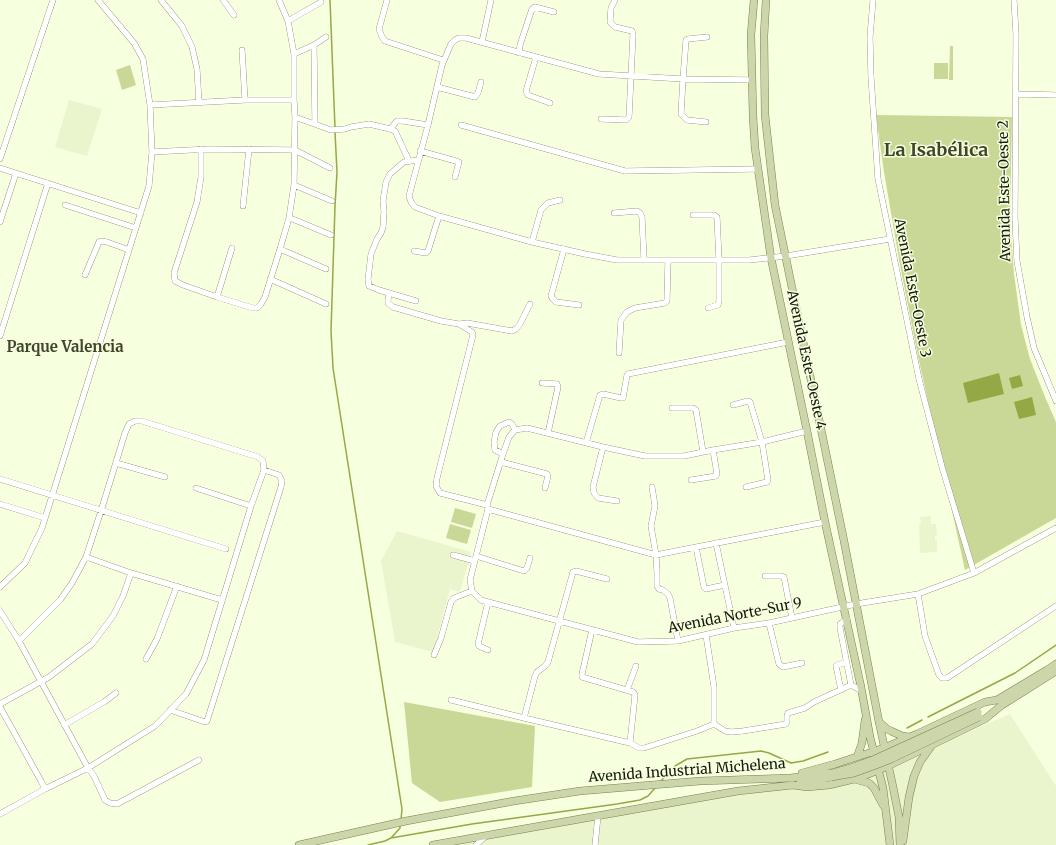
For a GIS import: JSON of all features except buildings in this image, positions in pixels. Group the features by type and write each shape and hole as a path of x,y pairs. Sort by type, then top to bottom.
{"main road":[{"name":"Avenida Este-Oeste 4","path":"754,0 751,35 753,116 758,169 771,258 808,431 825,522 862,691 867,722 883,788 887,815"},
{"path":"766,0 764,36 765,115 775,205 888,766 898,817 901,845"},
{"name":"Avenida Industrial Michelena","path":"299,845 398,822 514,801 580,791 672,783 772,779 794,781 807,787 854,779 888,766 986,719 999,703 1056,664"},
{"name":"Avenida Industrial Michelena","path":"433,845 794,781 803,772 874,752 986,702 999,703 1056,671"},
{"path":"794,781 854,772 876,765 919,747 999,703"},
{"path":"857,757 862,743 866,713"},
{"path":"879,722 895,734 910,737"},
{"path":"901,845 914,776 920,762 932,744"},
{"path":"854,779 869,784 874,788 879,796 887,815 890,845"}],"street":[{"path":"0,159 53,0"},
{"path":"0,587 25,563 42,528 149,186 152,152 150,105 143,59 134,43 98,0"},
{"path":"162,0 182,26 192,47 197,69 199,103"},
{"path":"223,0 234,15"},
{"path":"201,149 201,177 197,202 174,273 176,281 183,285 257,308 265,297 280,249 289,218 294,186 294,54 288,21 279,0"},
{"path":"387,0 379,30 385,41 443,60"},
{"path":"482,42 491,0"},
{"path":"600,119 628,119 629,117 634,35 632,31 615,27 610,22 611,8 615,0"},
{"name":"Avenida Este-Oeste 3","path":"873,0 870,45 878,179 919,379 940,460 974,573"},
{"name":"Avenida Este-Oeste 2","path":"1014,0 1016,34 1015,218 1017,261 1026,317 1034,348 1056,401"},
{"path":"288,21 321,2"},
{"path":"519,52 532,9 535,7 554,12"},
{"path":"294,54 326,37"},
{"path":"706,122 687,120 682,114 686,40 707,37"},
{"path":"752,80 599,74 482,42 459,38 451,44 443,60 428,125 409,196 411,202 415,207 439,216 532,242 617,260 749,260 786,256 890,239"},
{"path":"314,44 316,124"},
{"path":"242,50 245,100"},
{"path":"536,57 526,91 528,96 550,103"},
{"path":"436,87 475,97 478,93 481,82"},
{"path":"1016,94 1056,96"},
{"path":"150,105 245,100 294,100"},
{"path":"295,116 331,130 369,124 390,129 395,132 409,161"},
{"path":"390,129 397,121 428,125"},
{"path":"461,125 625,171 758,169"},
{"path":"152,152 201,149 295,150 330,168"},
{"path":"243,206 249,149"},
{"path":"420,151 458,162 454,177"},
{"path":"416,301 378,290 370,286 368,279 371,254 383,227 384,211 382,201 386,182 396,167 404,162 418,160"},
{"path":"0,168 141,213"},
{"path":"0,222 16,173"},
{"path":"0,336 48,183"},
{"path":"294,186 332,201"},
{"path":"532,242 541,210 548,203 560,200"},
{"path":"65,205 136,228"},
{"path":"614,213 637,211 640,213 642,218 644,259"},
{"path":"692,215 714,215 716,217 719,260 719,301 718,305 708,308"},
{"path":"414,251 426,253 428,251 439,216"},
{"path":"289,218 331,235"},
{"path":"85,275 99,242 107,242 129,250"},
{"path":"217,296 232,248"},
{"path":"280,249 326,269"},
{"path":"564,249 551,296 556,302 579,305"},
{"path":"619,353 621,320 627,312 635,308 665,303 667,301 668,260"},
{"path":"270,279 326,304"},
{"path":"389,293 388,302 390,305 396,308 459,324 472,332 473,335 437,478 436,486 440,493 656,555 825,522"},
{"path":"459,324 467,323 512,331 520,324 530,304"},
{"path":"586,443 600,395 602,394 623,398 628,374 788,342"},
{"path":"542,383 557,384 558,387 548,433"},
{"path":"733,405 748,401 750,402 762,442 768,480 767,482 746,487"},
{"path":"672,408 693,408 696,410 703,452"},
{"path":"0,814 45,789 88,768 155,726 186,694 204,660 251,506 264,470 263,461 258,457 142,421 135,421 129,424 86,557 72,583 60,600 18,641"},
{"path":"503,454 495,450 494,442 496,432 500,426 509,422 516,430"},
{"path":"434,655 441,638 451,602 454,598 472,591 470,580 488,507 509,437 516,430 527,428 645,456 684,456 762,442 808,431"},
{"path":"603,447 593,487 594,494 598,498 617,501"},
{"path":"691,480 716,476 717,474 713,450"},
{"path":"501,462 547,474 548,476 545,488"},
{"path":"116,463 166,477"},
{"path":"170,710 205,722 207,721 281,487 282,482 279,475 264,470"},
{"path":"0,479 226,549"},
{"path":"652,487 656,506 651,526 656,555 657,586 659,589 668,594 670,598 678,641"},
{"path":"196,488 251,506"},
{"path":"0,504 45,518"},
{"name":"Avenida Norte-Sur 9","path":"472,591 481,600 638,642 678,641 734,628 769,623 856,604 918,594 974,573 1056,528"},
{"path":"716,543 734,628"},
{"path":"696,547 704,587 706,589 725,585"},
{"path":"453,555 524,571 527,568 530,558"},
{"path":"86,557 131,573 222,600"},
{"path":"524,718 535,676 537,672 548,662 574,572 576,571 607,579"},
{"path":"0,704 49,677 92,644 113,616 123,596 131,573"},
{"path":"765,576 784,577 792,618"},
{"path":"146,659 157,639 177,586"},
{"path":"918,594 924,636 939,675 942,678 947,678 1056,606"},
{"path":"488,602 478,644 479,646 488,650"},
{"path":"0,611 88,768 94,776 105,800 110,804 117,804 198,760"},
{"path":"847,619 840,624 851,685"},
{"path":"769,623 779,664 784,667 802,663"},
{"path":"592,630 582,677 633,692 635,695 630,743"},
{"path":"706,635 714,687 714,724"},
{"path":"841,690 836,666 847,662"},
{"path":"627,690 636,666"},
{"path":"851,685 862,691"},
{"path":"714,724 725,731 731,732 786,724 788,713 805,708 814,702 851,685"},
{"path":"64,725 104,702 116,693"},
{"path":"451,700 630,743 639,748 644,748 714,724"},
{"path":"0,707 45,789"},
{"path":"595,845 598,816"},
{"path":"476,845 487,835"}],"shaded area":[{"path":"950,46 953,46 953,80 949,80"},
{"path":"934,63 948,63 948,79 934,79"},
{"path":"130,65 136,85 122,90 116,70"},
{"path":"69,100 102,109 87,156 55,147"},
{"path":"876,115 1012,117 1010,223 1014,274 1021,325 1030,359 1056,422 1056,518 965,570 918,356 900,265"},
{"path":"999,373 1004,394 968,403 963,383"},
{"path":"1020,375 1023,386 1012,389 1009,378"},
{"path":"1032,397 1036,415 1019,419 1014,402"},
{"path":"455,508 476,514 472,528 451,522"},
{"path":"931,516 931,524 936,524 937,536 935,536 935,540 937,540 937,552 920,553 920,517"},
{"path":"450,524 471,530 467,544 446,538"},
{"path":"397,531 471,552 460,592 450,589 433,652 395,642 381,561"},
{"path":"404,702 535,726 532,787 440,802 412,783"},
{"path":"1010,714 1056,786 1056,845 433,845 793,785 854,779"}],"waterway":[{"path":"330,0 335,128"},
{"path":"335,132 337,172 331,331 333,368 402,809 401,820"},
{"path":"928,717 1015,673 1056,645"},
{"path":"907,728 922,720"},
{"path":"660,782 675,766 687,759 761,751 791,763 803,761 828,752"},
{"path":"368,845 391,838 472,824 640,800 648,796 655,788"},
{"path":"391,838 400,828 400,824"}],"district":[{"name":"La Isabélica","path":"936,151"},
{"name":"Parque Valencia","path":"65,348"}]}
